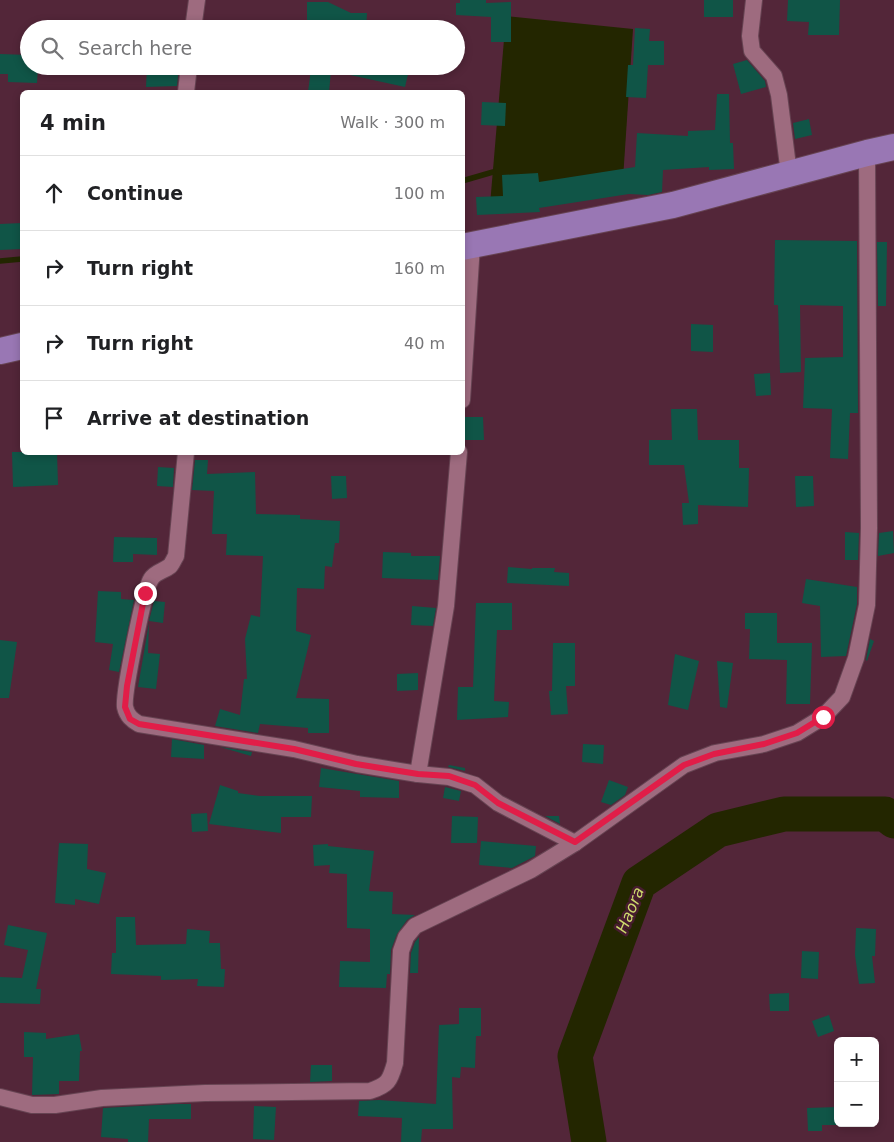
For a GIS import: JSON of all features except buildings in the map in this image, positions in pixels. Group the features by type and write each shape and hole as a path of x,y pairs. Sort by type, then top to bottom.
{"main road":[{"path":"467,246 673,205 867,152 894,147"},
{"path":"0,351 20,346"}],"street":[{"path":"194,20 197,0"},
{"path":"754,0 750,36 752,51 774,76 779,95 789,174"},
{"path":"186,90 188,75"},
{"path":"0,1097 32,1105 102,1098 196,1094 370,1091 383,1087 392,1075 394,1063 401,951 406,937 416,926 531,870 575,842 684,765 714,754 764,744 797,733 823,717 842,697 856,658 867,606 869,528 867,152"},
{"path":"465,308 467,246"},
{"path":"186,455 176,556 171,566 161,570 151,578 145,593 127,686 125,707 130,719 139,724 294,749 356,764 418,774 449,776 475,785 498,803 575,842"},
{"path":"418,774 446,606 459,455"}],"shaded area":[{"path":"506,16 633,29 623,179 490,205"}],"waterway":[{"path":"465,180 493,172"},
{"path":"0,261 20,259"},
{"name":"Haora","path":"589,1142 575,1056 639,883 718,830 784,814 885,814 894,821"}],"route":[{"path":"145,593 127,686 125,707 130,719 139,724 294,749 356,764 418,774 449,776 475,785 498,803 575,842 684,765 714,754 764,744 797,733 823,717"}]}
